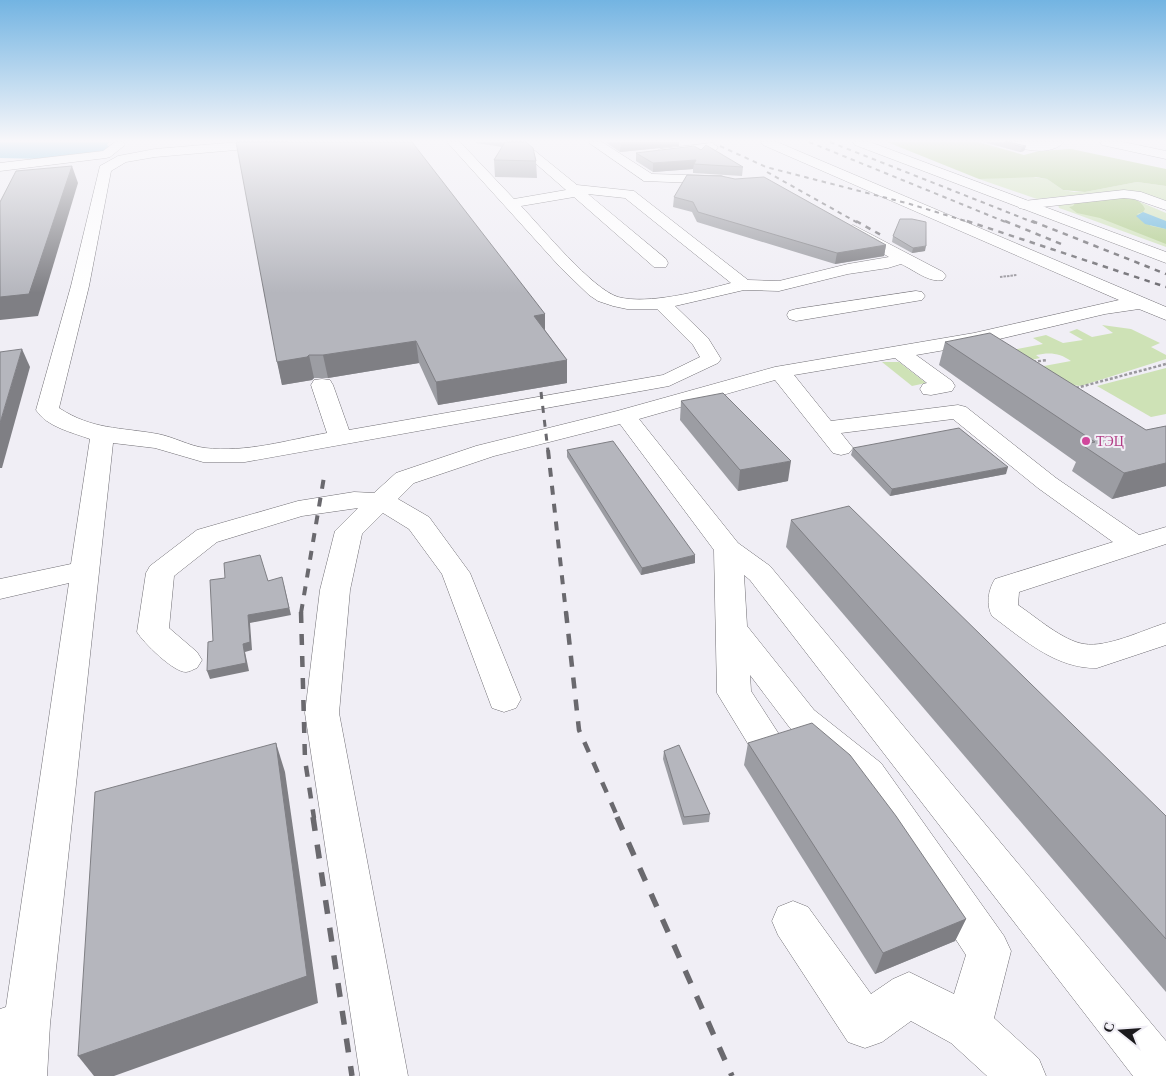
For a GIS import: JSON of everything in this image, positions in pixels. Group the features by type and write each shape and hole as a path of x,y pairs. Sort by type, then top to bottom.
{"street":[{"path":"100,192 80,286 47,410 65,422 102,435 158,441 203,455 245,456 669,380 711,359 701,342 660,302"},
{"path":"501,192 578,275 604,297 612,301 637,304 660,302 686,299 744,285 779,286 848,269 888,263 898,259 896,254"},
{"path":"512,204 569,192"},
{"path":"576,192 660,262"},
{"path":"597,192 629,194 744,285"},
{"path":"884,192 1166,314"},
{"path":"991,192 1166,258"},
{"path":"1024,205 1124,194 1166,206"},
{"path":"838,221 937,276"},
{"path":"1034,257 1030,271 1105,308"},
{"path":"794,282 834,309"},
{"path":"796,315 916,296"},
{"path":"384,1076 322,713 335,590 349,531 406,478 485,451 625,416 782,371 974,339 1105,308 1141,303"},
{"path":"974,339 1015,366"},
{"path":"899,351 944,386 931,389"},
{"path":"782,371 786,381 827,428 841,448"},
{"path":"322,385 340,438"},
{"path":"827,428 958,412 1047,483 1135,545"},
{"path":"625,416 728,549 760,573 1164,1076"},
{"path":"23,1076 13,1029 84,570 102,435"},
{"path":"186,660 153,632 160,573 207,536 298,509 354,500 382,501 419,523 456,573 504,700"},
{"path":"1166,535 1005,586 1003,609 1050,643 1069,652 1095,657 1166,634"},
{"path":"728,549 734,693 766,742"},
{"path":"0,589 84,570"},
{"path":"732,629 802,719 868,774 989,951 968,1026"},
{"path":"793,921 866,1025 908,995 968,1026 1022,1076"}],"path":[{"path":"1000,277 1023,274"},
{"path":"1015,366 1047,360"},
{"path":"1074,389 1166,364"}],"green space":[{"path":"1017,192 1103,192 1037,199"},
{"path":"1120,192 1166,192 1166,203"},
{"path":"1124,195 1166,213 1166,247 1059,208 1058,204"},
{"path":"1107,197 1129,198 1138,201 1145,209 1137,214 1151,226 1166,229 1166,244 1100,218 1077,213 1069,207 1075,203 1103,200"},
{"path":"1102,325 1131,329 1160,343 1151,347 1166,355 1166,359 1081,386 1060,384 1033,368 1071,361 1067,358 1055,354 1046,354 1036,355 1040,358 1023,362 1012,350 1043,344 1033,338 1046,335 1063,343 1083,340 1069,332 1077,329 1092,337 1113,333"},
{"path":"882,362 899,362 926,383 912,386"},
{"path":"1166,368 1166,414 1151,417 1097,386"}],"water":[{"path":"1143,212 1166,221 1166,229 1145,224 1136,216"}],"building":[{"path":"5,192 63,192 29,294 0,297 0,202"},
{"path":"245,192 451,192 545,314 534,316 567,360 436,382 416,341 323,355 309,355 307,357 277,362"},
{"path":"677,192 791,192 886,245 837,253 698,212 693,202 674,197"},
{"path":"900,219 926,222 926,246 913,248 893,236"},
{"path":"990,333 1146,430 1166,426 1166,463 1124,473 1082,445 1095,442 945,342"},
{"path":"22,349 0,423 0,352"},
{"path":"723,393 791,461 740,470 681,401"},
{"path":"959,428 1008,467 892,489 853,448"},
{"path":"613,441 695,555 642,568 567,450"},
{"path":"849,506 1166,816 1166,939 791,520"},
{"path":"260,555 268,581 282,577 289,608 248,615 250,642 243,644 246,663 207,671 208,642 213,641 210,580 225,578 224,563"},
{"path":"812,723 850,755 896,816 966,919 883,953 748,743"},
{"path":"276,743 307,976 78,1056 95,792"},
{"path":"679,745 710,814 684,817 664,751"}],"railway":[{"path":"803,192 858,223"},
{"path":"864,192 972,223"},
{"path":"932,192 1008,223"},
{"path":"957,192 1035,223"},
{"path":"856,221 881,235"},
{"path":"967,221 1166,287"},
{"path":"1005,221 1066,246"},
{"path":"1032,221 1166,274"},
{"path":"541,392 548,451"},
{"path":"548,450 566,613"},
{"path":"301,613 324,477"},
{"path":"566,612 579,730 618,818"},
{"path":"301,613 305,760 314,818"},
{"path":"313,817 352,1076"},
{"path":"617,817 732,1076"}],"place":[{"name":"ТЭЦ","path":"1086,441"}]}
